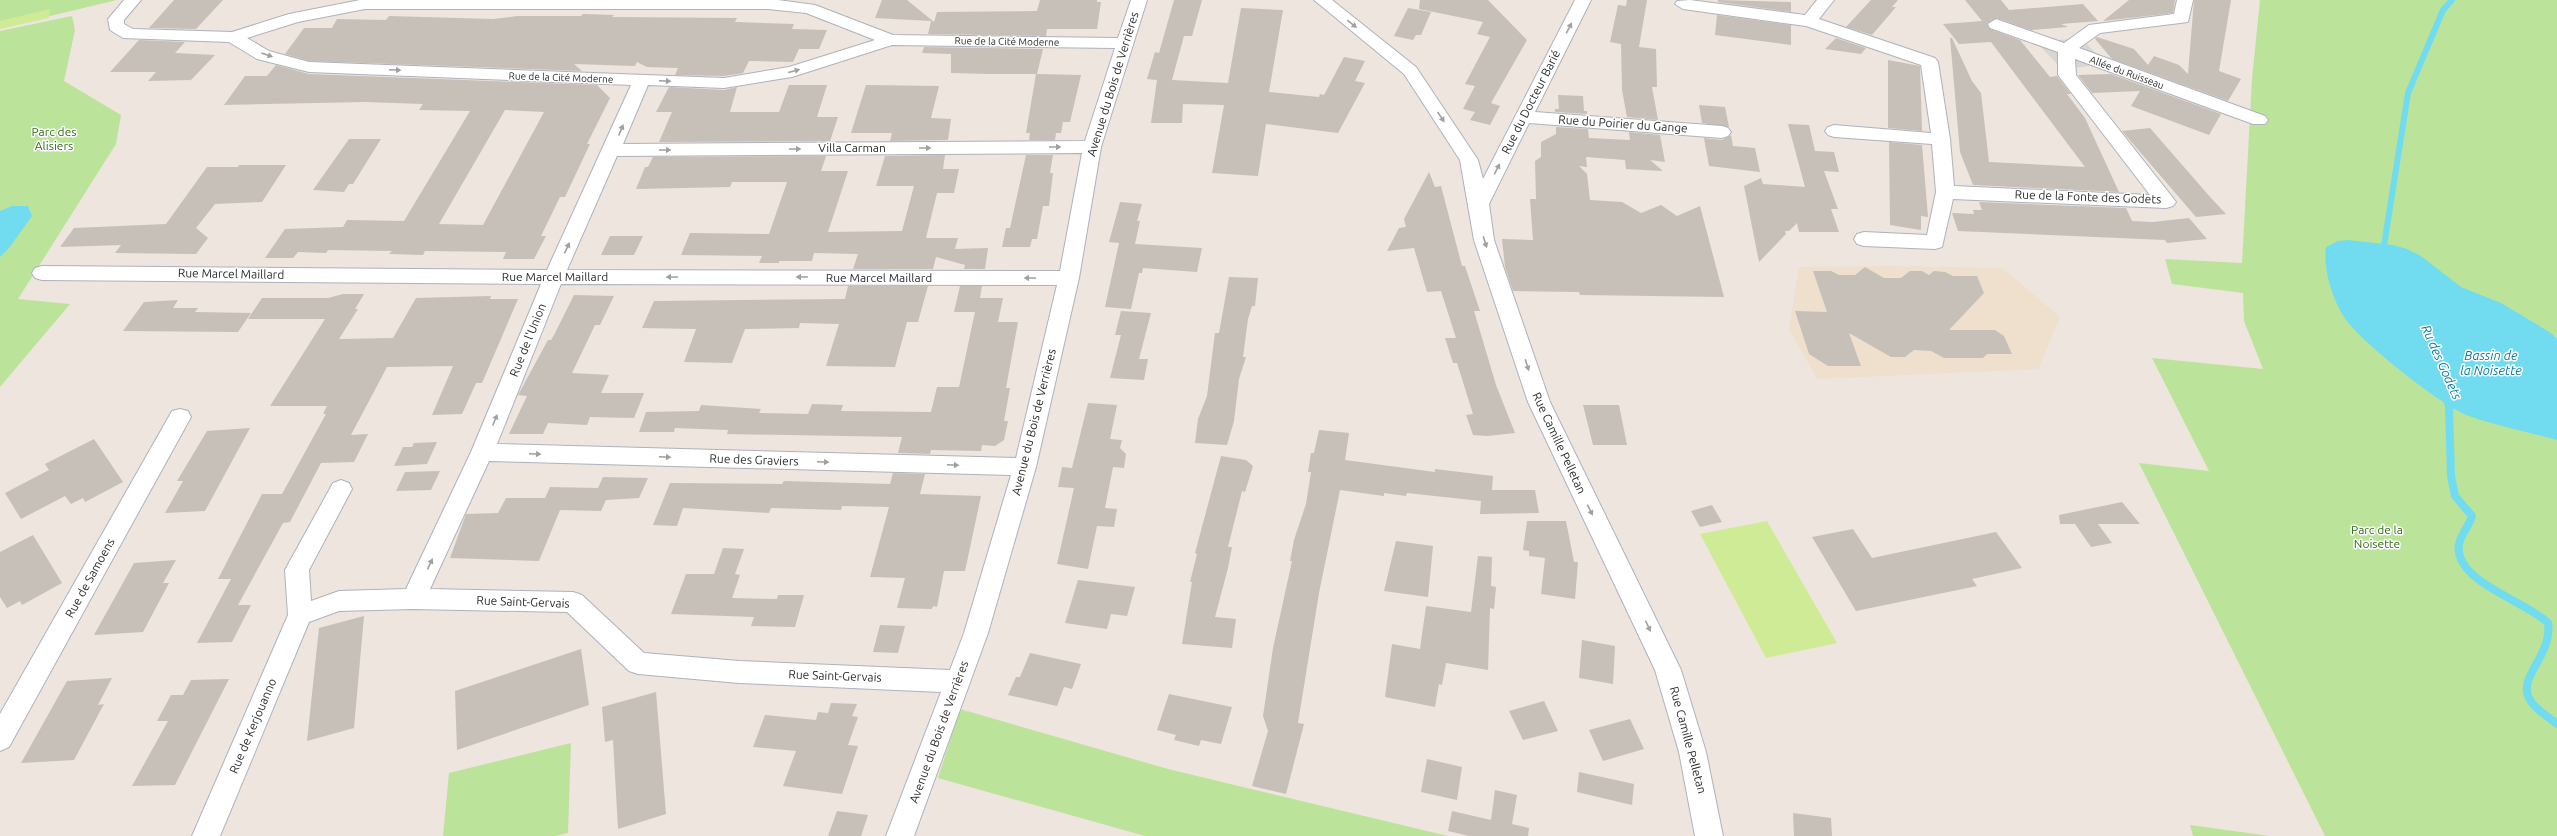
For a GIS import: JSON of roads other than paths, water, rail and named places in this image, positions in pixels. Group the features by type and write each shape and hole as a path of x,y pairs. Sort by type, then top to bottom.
{"street":[{"name":"Rue de la Cité Moderne","path":"133,0 116,19 116,26 130,34 233,37 295,18 365,4 768,4 809,8 891,40"},
{"name":"Avenue du Bois de Verrières","path":"900,836 959,682 1025,468 1069,278 1092,146 1139,0"},
{"name":"Rue Camille Pelletan","path":"1322,0 1410,71 1469,160 1479,204 1484,240 1539,402 1668,670 1682,710 1703,793 1709,836"},
{"name":"Rue du Docteur Barié","path":"1479,204 1583,0"},
{"path":"1809,22 1826,0"},
{"path":"2066,50 2095,29 2182,18 2185,0"},
{"path":"1683,4 1809,22 1929,62 1941,139 1945,192 1935,242 1864,239"},
{"name":"Allée du Ruisseau","path":"1996,24 2259,120"},
{"name":"Rue de la Cité Moderne","path":"233,37 263,55 309,67 724,83 784,73 891,40 1124,43"},
{"name":"Rue de la Fonte des Godets","path":"1945,192 2166,202 2066,75 2066,50"},
{"name":"Rue de l'Union","path":"413,599 482,452 554,277 642,80"},
{"name":"Rue du Poirier du Gange","path":"1524,117 1722,132"},
{"path":"1834,131 1941,139"},
{"name":"Villa Carman","path":"612,150 1092,146"},
{"name":"Rue Marcel Maillard","path":"42,272 554,277 1069,278"},
{"name":"Rue de Samoens","path":"0,739 180,417"},
{"name":"Rue des Graviers","path":"482,452 1025,468"},
{"path":"300,615 297,570 341,489"},
{"name":"Rue Saint-Gervais","path":"300,615 339,601 413,599 573,602 638,663 739,672 959,682"},
{"name":"Rue de Kerjouanno","path":"206,836 300,615"}],"water":[{"path":"12,206 28,206 32,216 9,248 0,257 0,211"},
{"name":"Bassin de la Noisette","path":"2348,240 2393,245 2407,249 2421,256 2461,287 2501,303 2551,333 2557,339 2557,440 2490,423 2457,410 2440,400 2402,372 2366,341 2344,317 2332,292 2327,274 2325,256 2326,247 2338,241"}],"waterway":[{"name":"Ru des Godets","path":"2383,252 2408,93 2443,10 2452,0"},
{"name":"Ru des Godets","path":"2445,396 2449,405 2451,476 2455,496 2472,516 2460,540 2460,557 2467,569 2479,580 2493,590 2538,615 2548,623 2546,644 2528,680 2527,688 2528,696 2533,704 2557,724"}],"park label":[{"name":"Parc des Alisiers","path":"54,139"},
{"name":"Parc de la Noisette","path":"2377,537"}]}
